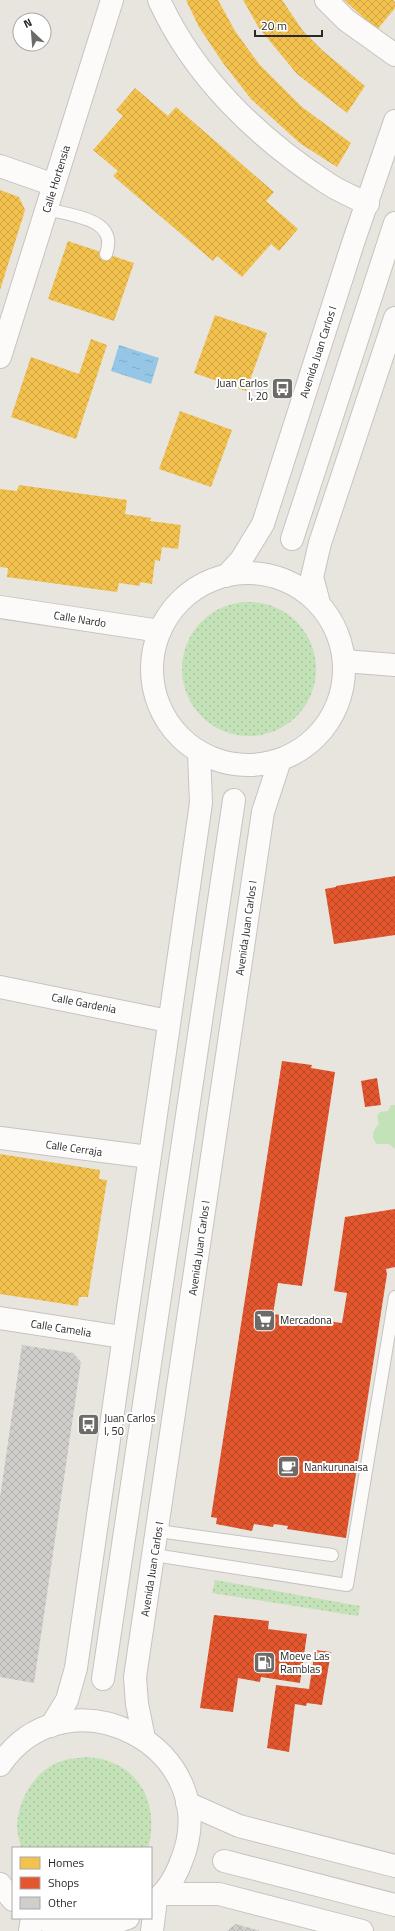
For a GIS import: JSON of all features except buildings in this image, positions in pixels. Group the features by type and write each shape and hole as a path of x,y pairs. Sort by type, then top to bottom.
{"street":[{"name":"Calle Hortensia","path":"0,357 112,0"},
{"path":"159,0 184,46 210,83 283,152 328,184 368,204"},
{"path":"326,0 346,20 395,56"},
{"name":"Avenida Juan Carlos I","path":"226,576 241,560 263,524 353,243 368,204 395,121"},
{"path":"0,166 54,185"},
{"path":"292,539 395,223"},
{"path":"318,603 312,577 320,543 395,318"},
{"path":"251,573 276,577 299,587 318,603 336,630 344,661 342,692 329,721 308,745 280,760 253,766 225,763 199,752 180,738 165,719 154,694 152,661 160,631 176,606 198,587 226,576 251,573"},
{"name":"Calle Nardo","path":"0,607 160,631"},
{"path":"344,661 395,664"},
{"path":"51,1726 67,1700 76,1668 122,1337 201,803 199,752"},
{"name":"Avenida Juan Carlos I","path":"144,1738 137,1704 135,1678 158,1531 263,812 280,760"},
{"path":"103,1679 234,800"},
{"name":"Calle Gardenia","path":"0,987 168,1021"},
{"name":"Calle Cerraja","path":"0,1138 149,1157"},
{"name":"Calle Camelia","path":"0,1318 122,1337"},
{"path":"1,1761 23,1741 34,1734 51,1726 75,1721 99,1721 122,1727 144,1738 164,1756 178,1778 187,1803 189,1827 186,1851 176,1874 156,1899 152,1931"},
{"path":"187,1803 239,1826 395,1866"},
{"path":"224,1861 395,1905"},
{"path":"0,1884 12,1899"},
{"path":"156,1899 219,1894 362,1931"},
{"path":"42,1924 76,1928 105,1926 125,1919"}],"lane":[{"path":"47,209 90,220 101,226 106,232 108,239 106,254"},
{"path":"154,1555 347,1585 395,1297"},
{"path":"158,1531 332,1555"}],"green space":[{"path":"242,602 256,602 275,607 297,621 311,643 315,656 315,682 311,695 297,717 275,731 256,736 242,736 223,731 201,717 187,695 182,676 182,662 187,643 201,621 223,607"},
{"path":"391,1105 395,1105 395,1149 389,1144 377,1144 373,1136 375,1129 379,1124 377,1116 380,1112 388,1111"},
{"path":"215,1580 360,1606 358,1616 212,1593"},
{"path":"87,1757 103,1759 121,1767 132,1775 146,1796 150,1808 151,1834 148,1847 21,1847 17,1827 18,1816 25,1795 37,1777 45,1770 68,1759"}],"water":[{"path":"119,345 159,358 151,384 111,371"}],"place":[{"name":"Juan Carlos I, 20","path":"283,389"},
{"name":"Mercadona","path":"264,1320"},
{"name":"Juan Carlos I, 50","path":"88,1424"},
{"name":"Nankurunaisa","path":"288,1467"},
{"name":"Moeve Las Ramblas","path":"265,1662"}]}
